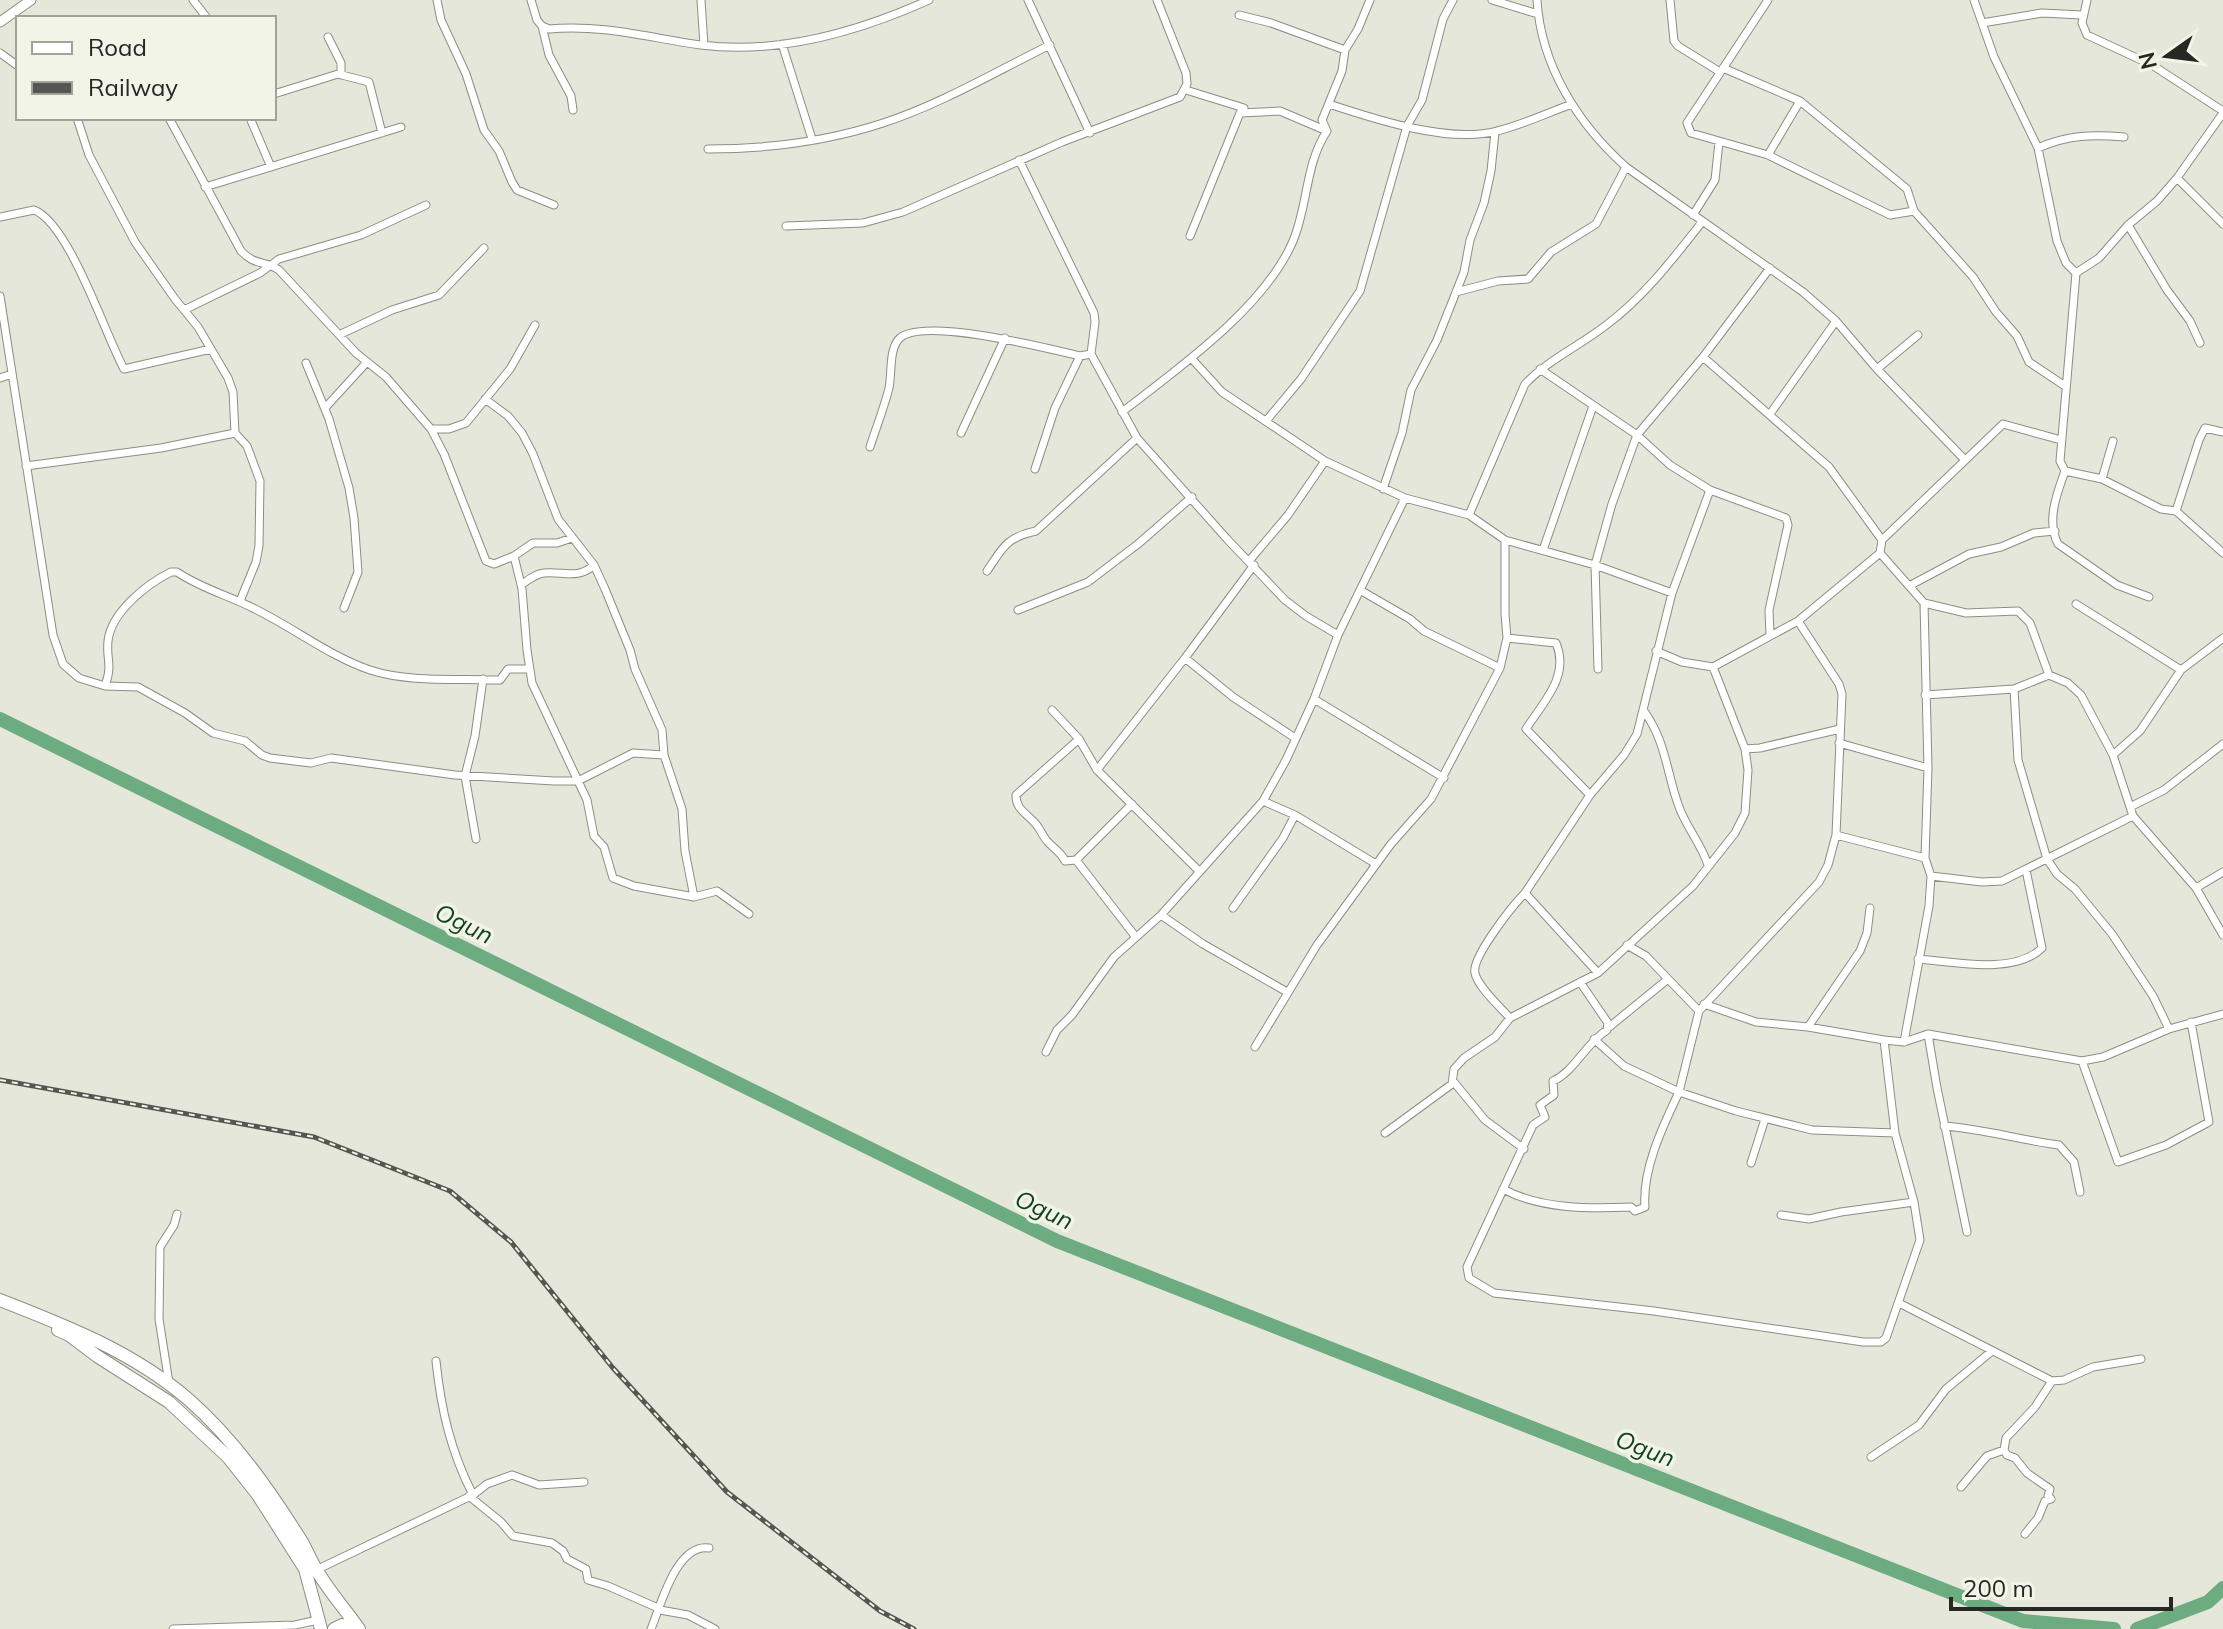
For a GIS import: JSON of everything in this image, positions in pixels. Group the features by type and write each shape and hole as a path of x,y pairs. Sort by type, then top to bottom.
{"highway":[{"path":"0,1303 97,1339 169,1385 205,1415 241,1455 303,1544 316,1570 359,1629"},
{"path":"0,1303 69,1335 169,1402 211,1441 258,1495 305,1569 320,1625"},
{"path":"334,1629 342,1625 359,1629"}],"street":[{"path":"0,22 31,0"},
{"path":"193,0 205,16"},
{"path":"437,0 441,20 466,74 484,130 499,151 512,182 517,190 554,205"},
{"path":"531,0 549,55 563,76 574,103 573,110"},
{"path":"701,0 704,45"},
{"path":"542,26 549,29 599,27 704,45 782,44 859,27 929,0"},
{"path":"1028,0 1090,133"},
{"path":"786,226 863,223 883,218 1019,160 1180,97 1186,90 1186,73 1157,0"},
{"path":"1327,131 1322,120 1342,71 1345,50 1370,0"},
{"path":"1266,421 1301,379 1360,291 1407,126 1422,100 1443,19 1452,0"},
{"path":"1492,0 1538,14"},
{"path":"1537,0 1548,60 1572,104 1605,148 1626,167 1803,292 1836,321 1877,369 1964,459"},
{"path":"1670,0 1674,41 1722,70 1800,101 1907,189 1914,211 1973,277 1996,312 2017,336 2029,362 2065,386"},
{"path":"1768,0 1687,123 1691,133 1768,155 1890,215 1914,211"},
{"path":"1974,0 1994,57 2038,148 2057,241 2066,263 2076,273"},
{"path":"2076,273 2099,258 2128,225 2157,201 2223,112 2152,65 2087,35 2082,15 2087,0"},
{"path":"1982,23 2042,13 2082,15"},
{"path":"1239,15 1271,23 1345,50"},
{"path":"328,37 341,63 341,75"},
{"path":"782,44 812,139"},
{"path":"708,149 739,149 853,132 925,106 1050,45"},
{"path":"276,93 341,75 372,85 382,133"},
{"path":"1186,90 1244,108 1190,236"},
{"path":"1768,155 1800,101"},
{"path":"1329,104 1363,116 1444,134 1495,132 1572,104"},
{"path":"1240,113 1280,111 1327,131"},
{"path":"78,120 89,155 112,200 156,273 211,349 233,392 235,433 247,446 260,481 259,546 240,601"},
{"path":"170,120 241,251 251,262 271,265 367,362 386,377 431,429 486,561 494,564 514,556 533,543 557,543 572,538"},
{"path":"251,120 271,167"},
{"path":"205,187 401,127"},
{"path":"1122,412 1192,359 1245,310 1270,280 1293,241 1317,147 1327,131"},
{"path":"1383,489 1402,433 1411,390 1437,340 1456,292 1484,203 1495,132"},
{"path":"2038,148 2057,139 2078,136 2124,137"},
{"path":"1693,215 1715,180 1719,142"},
{"path":"1019,160 1094,313 1091,354 1137,438 1285,600 1338,635"},
{"path":"1456,292 1498,281 1528,279 1551,252 1596,224 1626,167"},
{"path":"2177,178 2223,224"},
{"path":"184,310 301,251 361,235 426,205"},
{"path":"0,217 34,210 43,215 67,246 124,369 211,349"},
{"path":"1469,515 1525,384 1540,369 1609,324 1665,269 1702,222"},
{"path":"2128,225 2167,290 2190,321 2200,343"},
{"path":"341,334 383,314 439,295 484,248"},
{"path":"1598,669 1595,565 1612,504 1637,435 1703,357 1770,268"},
{"path":"2076,273 2061,440 2060,461 2065,471 2053,502 2055,538 2061,548 2088,567 2117,585 2149,597"},
{"path":"0,296 41,563 58,651 63,664 79,678 105,686 138,687 185,713 213,733 245,741 270,758 311,763 331,758 465,776 578,781 633,753 664,755"},
{"path":"1770,414 1836,321"},
{"path":"431,429 449,429 466,423 510,369 535,325"},
{"path":"870,447 889,388 895,347 900,337 914,332 956,332 1005,338 1080,356 1091,354"},
{"path":"1877,369 1918,335"},
{"path":"961,433 1005,338"},
{"path":"1035,469 1055,408 1080,356"},
{"path":"1703,357 1829,467 1882,540"},
{"path":"1192,359 1222,392 1325,461 1405,498 1469,515 1505,540 1595,565 1672,593"},
{"path":"325,408 367,362"},
{"path":"306,363 325,408 349,488 359,566 355,585 344,608"},
{"path":"1540,369 1637,435 1670,465 1710,490 1788,521 1769,610 1770,636"},
{"path":"0,378 12,374"},
{"path":"485,399 508,416 522,433 558,519 594,565 662,730 664,755 682,809 685,851 694,897"},
{"path":"1543,550 1593,406"},
{"path":"1656,651 1682,662 1713,667 1798,621 1880,553 1882,540 2003,424 2061,440"},
{"path":"2176,511 2205,428 2223,432"},
{"path":"26,466 161,448 235,433"},
{"path":"987,571 1006,542 1017,535 1036,531 1137,438"},
{"path":"2102,479 2113,441"},
{"path":"1097,770 1185,658 1325,461"},
{"path":"2065,471 2102,479 2161,509 2176,511 2223,553"},
{"path":"1510,1018 1476,978 1474,965 1590,795 1624,755 1637,734 1672,593 1710,490"},
{"path":"1018,610 1088,582 1192,497"},
{"path":"1046,1052 1057,1030 1072,1015 1103,971 1135,936 1161,915 1263,801 1286,760 1314,699 1338,635 1405,498"},
{"path":"1909,586 1969,554 2001,547 2034,533 2055,531"},
{"path":"1255,1047 1287,992 1376,864 1431,799 1500,668 1507,638 1505,540"},
{"path":"1880,553 1924,603 1966,613 2018,611 2030,623 2049,675"},
{"path":"514,556 521,585 532,683 587,800 594,836 604,847 613,878 634,886 694,897 717,891 749,914"},
{"path":"521,585 546,572 559,575 586,572 594,565"},
{"path":"105,686 111,666 108,644 112,628 128,605 166,574 177,572 293,628 344,659 372,670 402,676 500,680 508,669 530,669"},
{"path":"1360,590 1410,619 1424,631 1500,668"},
{"path":"1904,1042 1929,906 1931,876 1925,858 1928,768 1924,603"},
{"path":"2076,604 2181,670"},
{"path":"1503,1189 1522,1199 1538,1202 1580,1207 1631,1207 1635,1211 1645,1207 1643,1189 1663,1126 1679,1092 1702,1007 1819,882 1828,865 1836,835 1842,694 1839,684 1798,621"},
{"path":"1507,638 1556,643 1562,658 1558,679 1526,729 1590,795"},
{"path":"2113,755 2140,731 2181,670 2223,638"},
{"path":"1185,658 1233,697 1295,738"},
{"path":"1452,1084 1454,1069 1464,1058 1495,1037 1510,1018 1598,973 1693,886 1735,833 1745,813 1748,794 1745,749 1713,667"},
{"path":"1925,695 2014,689 2049,675 2068,683 2081,695 2113,755 2133,816 2196,888 2223,935"},
{"path":"476,839 465,776 475,736 483,679"},
{"path":"2014,689 2018,760 2047,859 2112,934 2153,996 2169,1029"},
{"path":"1314,699 1444,778"},
{"path":"1052,710 1079,739 1097,770 1199,871"},
{"path":"1644,711 1657,729 1678,805 1708,865"},
{"path":"1745,749 1840,729"},
{"path":"1079,739 1048,769 1021,789 1016,800 1024,813 1035,822 1065,861 1076,860 1132,804"},
{"path":"1839,743 1928,768"},
{"path":"2130,807 2164,790 2223,744"},
{"path":"1263,801 1295,815 1376,864"},
{"path":"1233,908 1283,838 1295,815"},
{"path":"1931,876 2002,881 2133,816"},
{"path":"1836,835 1925,858"},
{"path":"1076,860 1135,936"},
{"path":"1918,959 2005,965 2032,958 2042,948 2041,933 2026,870"},
{"path":"2196,888 2223,872"},
{"path":"1525,893 1598,973"},
{"path":"1808,1027 1860,951 1867,933 1870,908"},
{"path":"1161,915 1203,944 1287,992"},
{"path":"1627,945 1646,956 1702,1007 1756,1022 1884,1040 1904,1042 1928,1034 2082,1061 2103,1057 2169,1029 2223,1014"},
{"path":"1668,979 1594,1039 1567,1074 1553,1081 1554,1095 1540,1105 1545,1117 1533,1125 1467,1267 1469,1278 1494,1293 1881,1342 1886,1338 1920,1240 1914,1202 1895,1133 1884,1040"},
{"path":"1580,982 1608,1023 1607,1030"},
{"path":"2082,1061 2118,1162 2130,1158 2166,1145 2209,1122 2191,1022"},
{"path":"1928,1034 1967,1232"},
{"path":"1594,1039 1624,1066 1679,1092 1765,1119 1812,1130 1895,1133"},
{"path":"1385,1133 1453,1081 1492,1127 1524,1149"},
{"path":"1751,1163 1765,1119"},
{"path":"1944,1126 1982,1129 2059,1145 2074,1162 2080,1192"},
{"path":"1781,1215 1809,1219 1914,1202"},
{"path":"169,1385 159,1319 160,1247 177,1214"},
{"path":"1899,1303 2052,1381 2064,1380 2093,1367 2141,1359"},
{"path":"1871,1457 1919,1425 1946,1389 1992,1351"},
{"path":"436,1361 445,1424 471,1496 513,1536 552,1543 567,1559 586,1569 588,1580 659,1609 688,1615 715,1629"},
{"path":"2025,1534 2038,1518 2045,1501 2051,1499 2048,1496 2050,1489 2027,1473 2015,1458 2007,1455 2004,1450 2006,1438 2035,1407 2052,1381"},
{"path":"1961,1487 1987,1456 2004,1450"},
{"path":"316,1570 471,1496 487,1484 512,1475 539,1485 584,1482"},
{"path":"651,1629 670,1581 690,1553 702,1547 709,1548"},
{"path":"173,1629 320,1625"}],"waterway":[{"name":"Ogun","path":"0,719 1057,1241 2023,1621 2114,1629"},
{"name":"Ogun","path":"2137,1629 2208,1602 2223,1588"}],"railway":[{"path":"0,1080 314,1137 450,1191 511,1242 613,1368 727,1492 880,1611 914,1629"}]}
